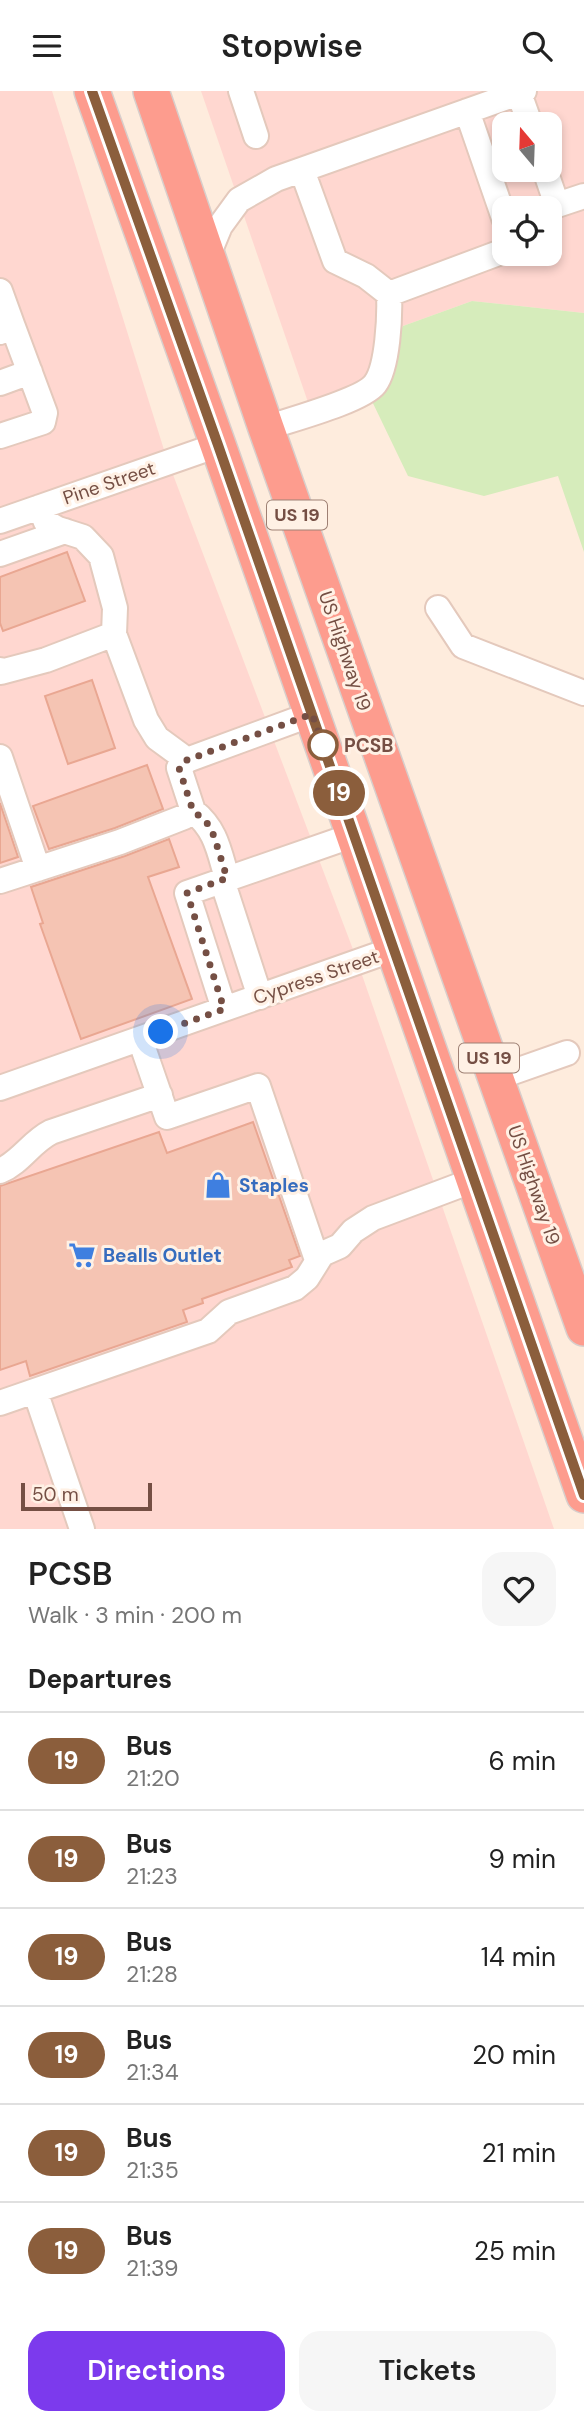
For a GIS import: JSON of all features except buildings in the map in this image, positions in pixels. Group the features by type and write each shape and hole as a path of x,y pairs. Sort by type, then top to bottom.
{"highway":[{"name":"US 19","path":"92,91 584,1495"},
{"name":"US Highway 19","path":"151,91 344,651 584,1328"},
{"path":"162,288 206,351 229,403 251,425 266,428"},
{"path":"218,445 238,458 262,486 344,651"}],"street":[{"path":"241,91 256,136"},
{"path":"208,255 220,226 239,200 276,179 522,92 527,112"},
{"path":"467,111 496,196"},
{"path":"266,428 358,396 376,384 387,344 389,294 366,275 335,261 302,170"},
{"path":"549,182 556,207 584,196"},
{"path":"389,294 492,255"},
{"path":"0,291 6,329 30,372 45,413 43,422 0,436"},
{"path":"0,383 30,372"},
{"name":"Pine Street","path":"0,521 218,445"},
{"path":"40,507 46,522 83,537 101,556 116,608 114,634 146,720 158,738 187,760"},
{"path":"0,554 65,531"},
{"path":"438,608 463,646 584,693"},
{"path":"0,670 1,672 46,660 114,634"},
{"path":"260,997 214,836 206,821 193,811 179,768 187,760 312,714"},
{"path":"0,757 38,869"},
{"path":"0,881 120,842 193,811"},
{"path":"224,1009 187,893 354,835"},
{"name":"Cypress Street","path":"0,1088 394,949"},
{"path":"0,1403 208,1331 229,1312 295,1288 307,1278 316,1265 317,1259 258,1086 167,1117 140,1039"},
{"path":"496,1078 567,1053"},
{"path":"0,1171 10,1166 36,1141 51,1132 160,1095"},
{"path":"317,1259 340,1246 353,1231 373,1218 474,1180"},
{"path":"35,1391 82,1529"}],"shaded area":[{"path":"0,91 52,91 165,453 0,510"},
{"path":"201,91 584,91 584,313 472,301 403,326 369,395 311,411"},
{"path":"172,472 354,952 0,1077 0,532"},
{"path":"361,972 554,1529 0,1529 0,1098"}],"green space":[{"path":"472,301 584,313 584,552 558,476 484,496 408,476 369,395 403,326"}],"bus line":[{"name":"19","path":"92,91 584,1495"}],"place":[{"name":"PCSB","path":"323,745"},
{"name":"Staples","path":"218,1185"},
{"name":"Bealls Outlet","path":"82,1255"}],"route":[{"path":"161,1032 224,1009 187,893 227,878 214,836 206,821 193,811 179,768 187,760 312,714 323,745"}]}
